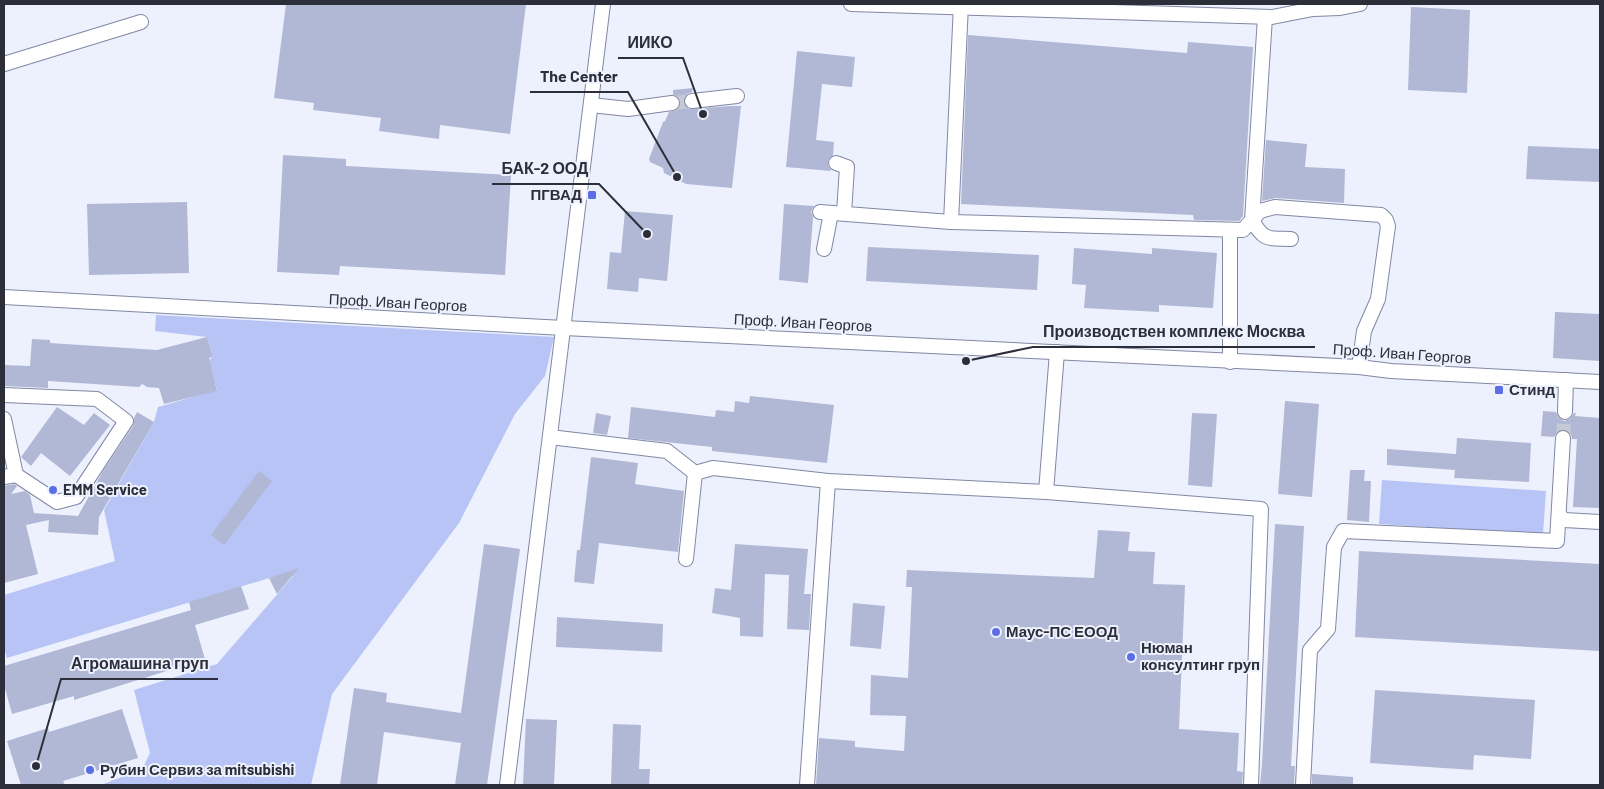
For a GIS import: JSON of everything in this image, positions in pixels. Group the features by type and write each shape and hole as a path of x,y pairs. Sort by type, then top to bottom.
{"street":[{"path":"507,785 603,4"},
{"path":"851,4 1265,17 1287,15 1313,8 1340,8 1360,4"},
{"path":"951,222 961,6"},
{"path":"1265,17 1252,220 1259,232 1267,238 1291,239"},
{"path":"4,64 141,22"},
{"path":"692,101 738,96"},
{"path":"591,105 628,109 672,103"},
{"path":"824,249 832,213 847,167 836,163"},
{"path":"832,213 951,222 1230,230 1243,230 1260,211 1275,207 1381,215 1386,220 1388,226 1378,299 1364,331 1359,367"},
{"path":"1230,230 1230,362"},
{"name":"Проф. Иван Георгов","path":"4,297 564,328 1359,367 1391,371 1600,382"},
{"path":"1046,492 1057,352"},
{"path":"1565,412 1566,380"},
{"path":"4,395 97,399 126,421 76,496 57,502 10,476 4,418"},
{"path":"550,437 667,451 695,473"},
{"path":"1303,785 1310,650 1328,629 1334,547 1343,531 1557,541 1563,438"},
{"path":"695,473 712,468 828,481 1046,492 1261,509 1251,785"},
{"path":"686,558 695,473"},
{"path":"807,785 828,481"},
{"path":"1559,515 1564,520 1600,522"}],"shaded area":[{"path":"156,315 554,337 545,376 515,414 459,523 332,694 311,785 101,785 142,769 150,753 134,690 217,664 293,576 289,572 7,658 4,648 4,595 115,561 104,510 154,422 158,407 217,390 209,360 213,357 207,337 155,331"},
{"path":"1382,480 1546,491 1543,534 1379,524"}],"building":[{"path":"286,4 526,4 510,134 440,125 439,139 379,131 381,118 313,110 314,103 274,98"},
{"path":"1411,7 1470,10 1467,93 1408,90"},
{"path":"968,35 1187,53 1188,42 1253,47 1243,216 1239,221 1194,220 1193,215 961,204"},
{"path":"797,51 855,57 852,87 822,84 816,140 834,142 833,155 828,160 831,171 786,167"},
{"path":"693,88 692,92 684,98 685,106 689,109 741,106 732,188 686,184 664,173 663,168 650,162 649,159 663,122 669,112 677,110 680,106 679,98 673,95 673,90"},
{"path":"1266,140 1307,144 1305,167 1345,169 1344,203 1276,198 1262,201"},
{"path":"1528,146 1600,149 1600,182 1526,179"},
{"path":"283,155 346,159 346,166 511,175 505,275 340,266 339,275 277,272"},
{"path":"187,202 189,273 89,275 87,204"},
{"path":"784,204 814,206 811,212 813,217 808,283 779,280"},
{"path":"625,211 673,215 667,281 639,278 638,292 607,289 610,252 621,253"},
{"path":"868,247 1039,255 1037,290 866,281"},
{"path":"1074,248 1152,254 1152,248 1217,253 1213,308 1159,305 1159,312 1084,308 1086,285 1072,284"},
{"path":"1555,312 1600,314 1600,361 1553,358"},
{"path":"207,337 213,357 209,358 217,391 164,404 159,388 147,387 142,384 139,387 48,381 48,388 4,386 4,365 30,366 32,339 50,340 50,343 157,350"},
{"path":"750,396 834,405 827,463 712,451 712,447 628,438 631,407 715,417 716,410 734,412 735,401 749,403"},
{"path":"1285,401 1319,404 1312,497 1278,494"},
{"path":"57,407 84,425 94,413 110,425 70,476 41,453 31,466 21,457"},
{"path":"1543,411 1556,412 1558,417 1564,421 1570,419 1574,413 1576,413 1575,416 1600,418 1600,508 1573,507 1577,439 1572,439 1571,434 1564,429 1559,430 1554,437 1541,436"},
{"path":"137,412 154,422 99,517 98,535 48,532 49,520 26,525 38,574 4,583 4,486 14,484 17,486 11,494 25,491 30,495 34,513 78,516 103,471 133,426"},
{"path":"596,413 611,416 607,435 593,433"},
{"path":"1192,413 1217,414 1212,487 1188,485"},
{"path":"1457,438 1531,443 1529,482 1454,478 1455,470 1387,465 1387,449 1456,454"},
{"path":"591,457 638,463 635,484 684,491 678,552 599,543 594,584 574,582 577,550 580,550"},
{"path":"1350,470 1365,470 1364,481 1371,481 1369,522 1347,520"},
{"path":"259,471 272,481 224,545 211,535"},
{"path":"1275,524 1304,526 1291,766 1295,766 1294,785 1260,785"},
{"path":"1098,530 1130,532 1128,551 1155,552 1153,584 1185,585 1179,729 1239,733 1237,771 1243,772 1242,785 816,785 819,738 855,741 855,747 904,751 906,716 870,715 871,675 908,678 912,587 906,587 907,570 1094,578"},
{"path":"484,544 520,549 487,785 455,785 461,743 384,732 377,785 340,785 354,688 387,693 386,702 461,713"},
{"path":"735,544 808,549 804,594 811,594 809,630 787,629 789,575 765,574 763,637 740,636 740,618 712,613 715,588 731,590"},
{"path":"1359,551 1600,564 1600,651 1355,637"},
{"path":"299,568 277,594 269,578"},
{"path":"241,586 249,609 195,625 205,659 74,700 74,696 12,714 4,685 4,666 191,610 189,602"},
{"path":"853,603 885,606 881,649 850,646"},
{"path":"557,617 663,624 662,652 556,647"},
{"path":"1375,690 1535,700 1531,759 1474,755 1473,770 1370,763"},
{"path":"122,709 138,758 63,781 65,785 21,785 7,741 48,728 49,732"},
{"path":"526,719 557,720 554,785 523,785"},
{"path":"613,724 641,725 639,769 650,769 649,785 611,785"},
{"path":"1312,774 1353,777 1353,785 1312,785"}],"tunnel":[{"path":"672,103 692,101"},
{"path":"1563,438 1565,412"}],"place":[{"name":"ИИКО","path":"703,114"},
{"name":"The Center","path":"677,177"},
{"name":"ПГВАД","path":"592,195"},
{"name":"БАК-2 ООД","path":"647,234"},
{"name":"Производствен комплекс Москва","path":"966,361"},
{"name":"Стинд","path":"1499,390"},
{"name":"EMM Service","path":"53,490"},
{"name":"Маус-ПС ЕООД","path":"996,632"},
{"name":"Нюман консултинг груп","path":"1131,657"},
{"name":"Агромашина груп","path":"36,766"},
{"name":"Рубин Сервиз за mitsubishi","path":"90,770"}]}
